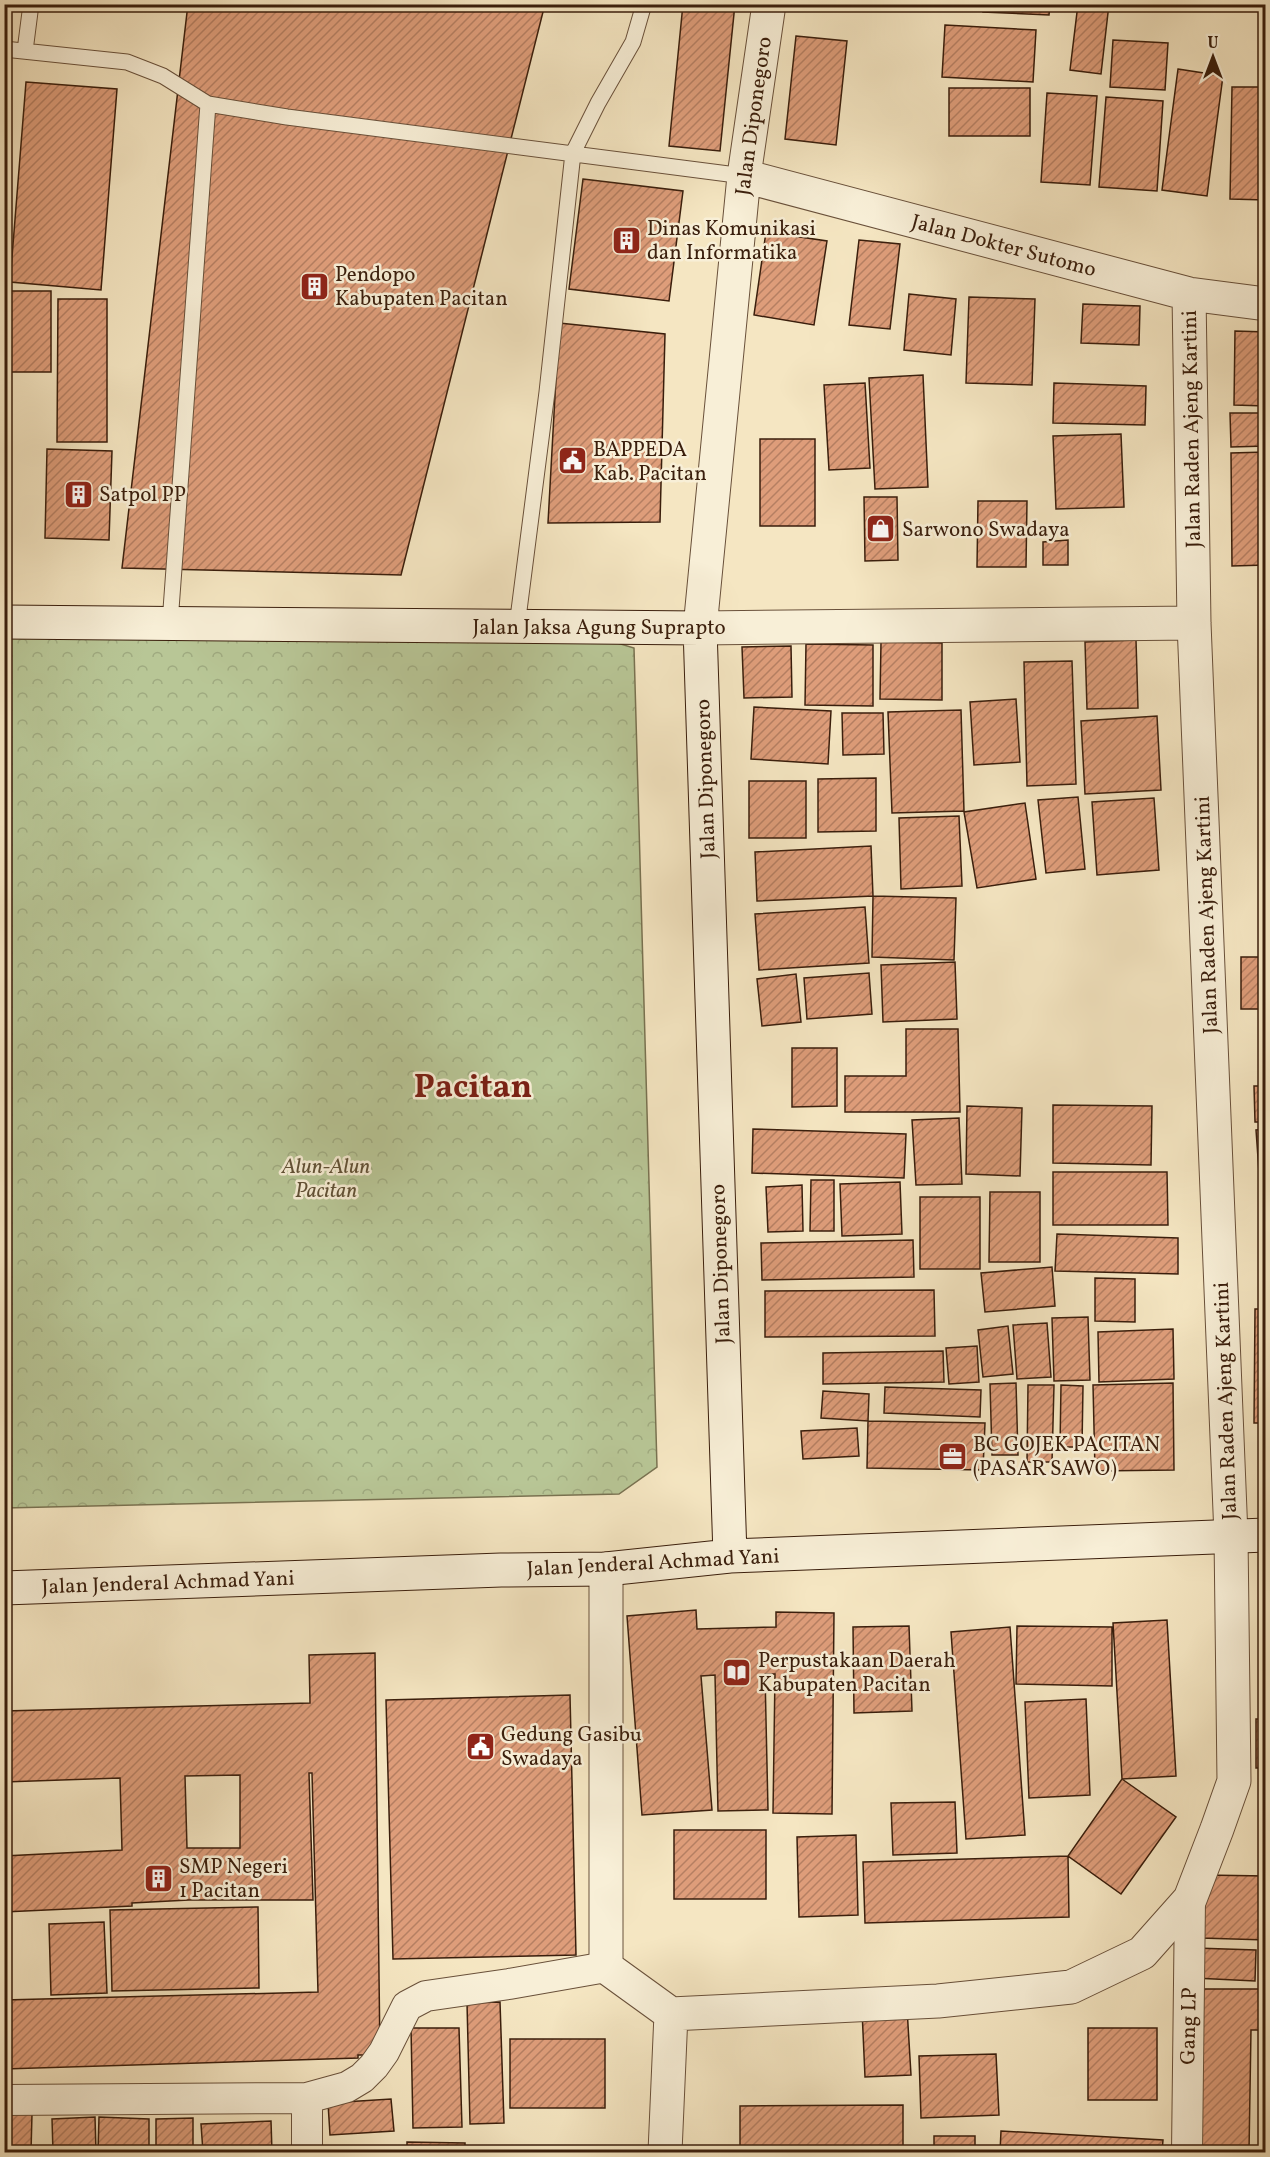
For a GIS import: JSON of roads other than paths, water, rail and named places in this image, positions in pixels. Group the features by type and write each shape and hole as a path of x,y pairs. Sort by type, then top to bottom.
{"street":[{"name":"Jalan Diponegoro","path":"730,1556 700,628 744,176 769,4"},
{"name":"Jalan Dokter Sutomo","path":"744,176 1189,294 1266,304"},
{"name":"Jalan Raden Ajeng Kartini","path":"1189,294 1194,623 1231,1536 1234,1781 1190,1899"},
{"name":"Jalan Jaksa Agung Suprapto","path":"4,622 700,628 1194,623"},
{"name":"Jalan Jenderal Achmad Yani","path":"4,1588 501,1570 606,1569 730,1556 1266,1535"},
{"path":"606,1569 606,1966"},
{"path":"4,2100 307,2098 347,2087 362,2078 384,2052 407,2006 416,2000 426,1996 509,1984 606,1966 671,2014 938,2001 1071,1987 1142,1953 1190,1899"},
{"name":"Gang LP","path":"1187,2152 1190,1899"},
{"path":"665,2152 671,2014"},
{"path":"307,2098 308,2152"}],"lane":[{"path":"26,51 31,4"},
{"path":"517,626 547,392 573,153 633,42 644,4"},
{"path":"4,49 127,62 163,76 208,104 287,117 744,176"},
{"path":"170,623 208,104"}],"place":[{"name":"Dinas Komunikasi dan Informatika","path":"626,240"},
{"name":"Pendopo Kabupaten Pacitan","path":"314,286"},
{"name":"BAPPEDA Kab. Pacitan","path":"572,461"},
{"name":"Satpol PP","path":"78,494"},
{"name":"Sarwono Swadaya","path":"881,529"},
{"name":"BC GOJEK PACITAN (PASAR SAWO)","path":"952,1456"},
{"name":"Perpustakaan Daerah Kabupaten Pacitan","path":"737,1672"},
{"name":"Gedung Gasibu Swadaya","path":"480,1746"},
{"name":"SMP Negeri 1 Pacitan","path":"158,1878"}],"district":[{"name":"Pacitan","path":"473,1085"}],"park label":[{"name":"Alun-Alun Pacitan","path":"326,1178"}]}
